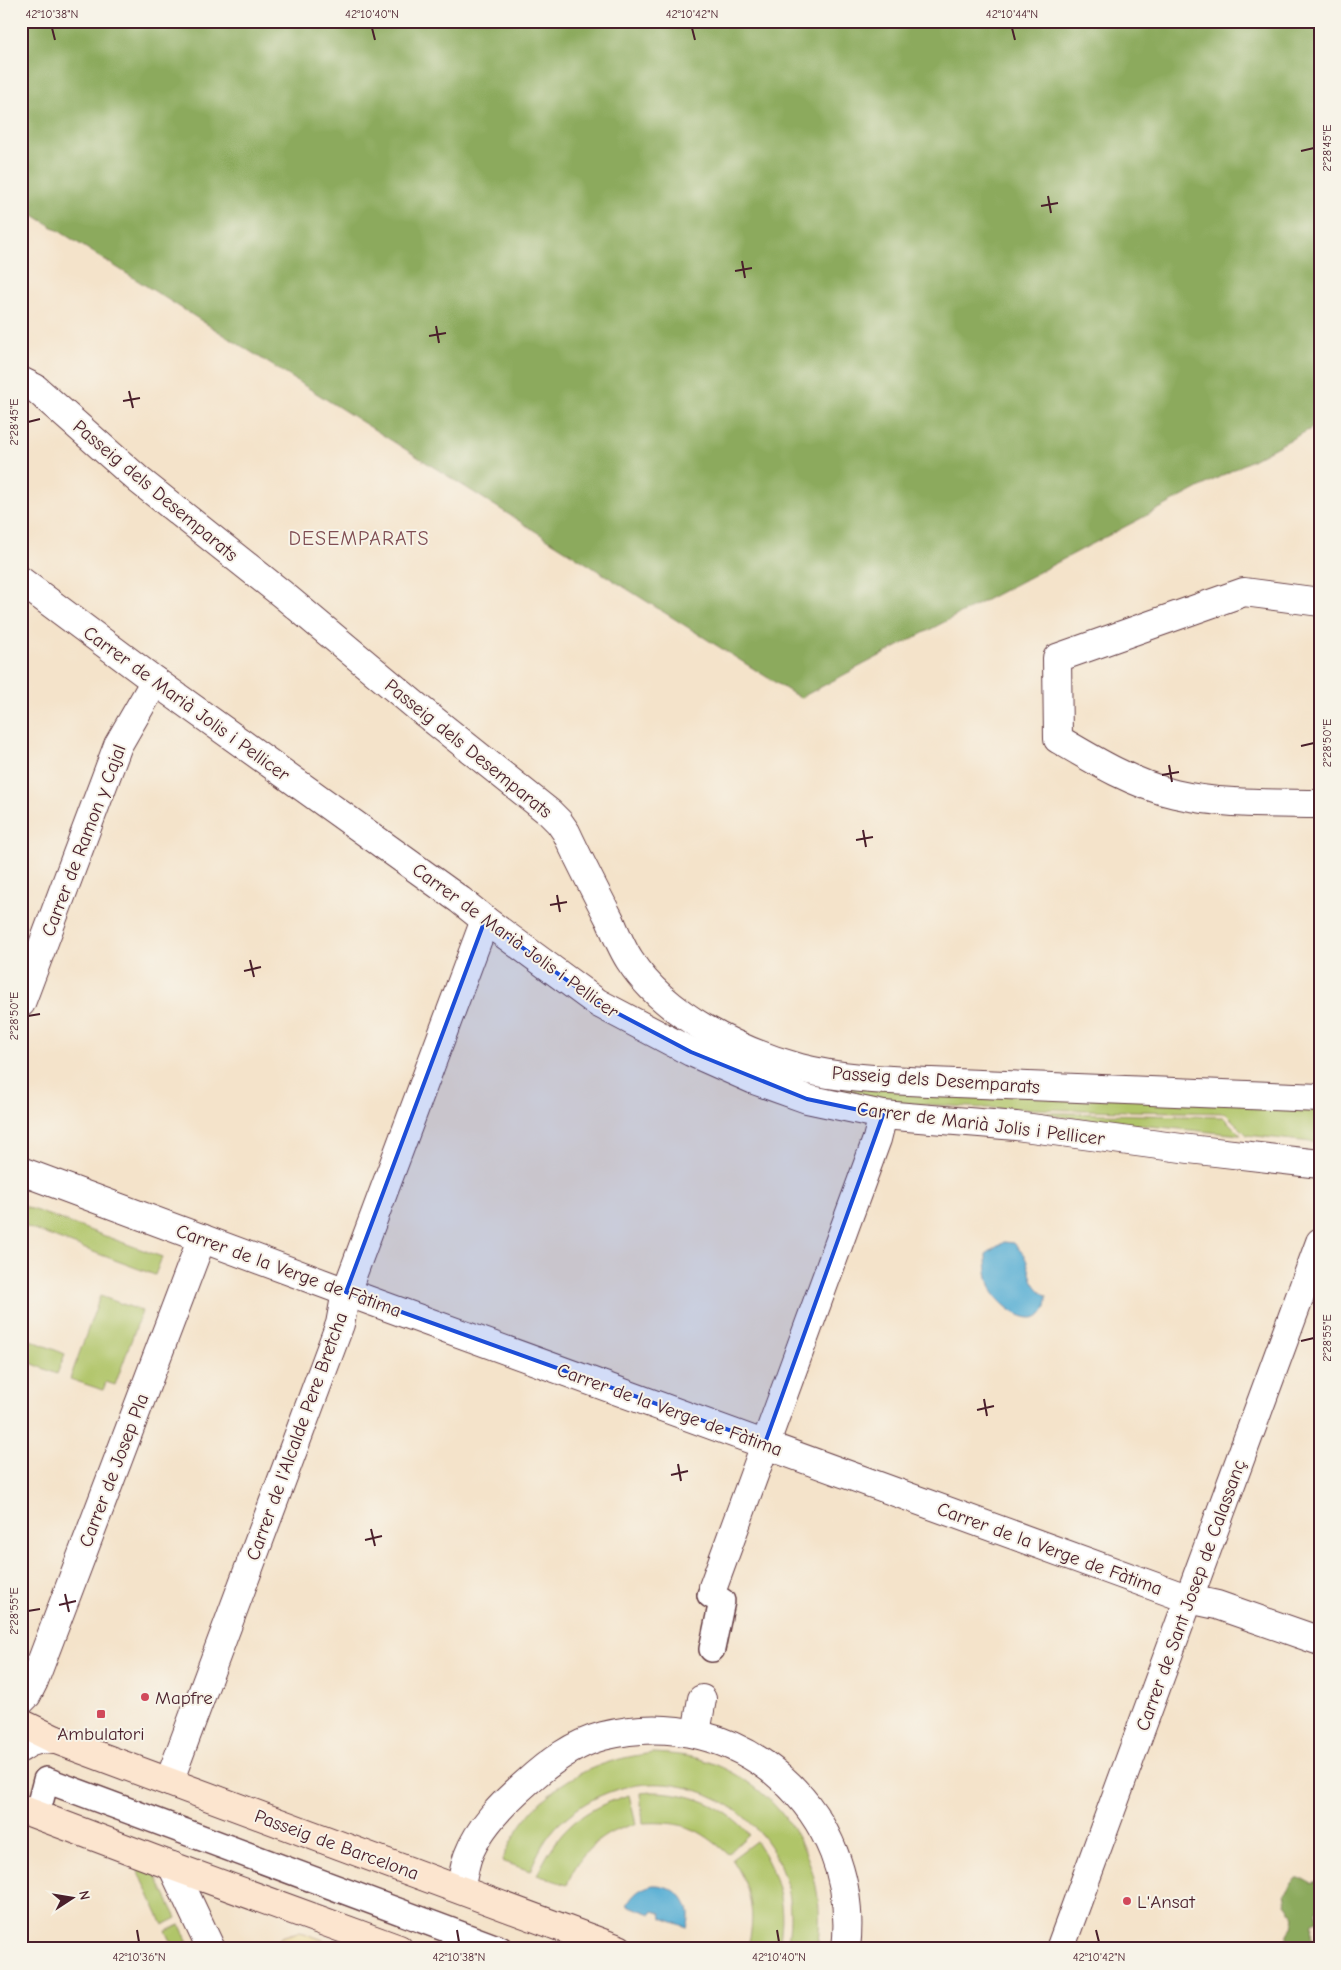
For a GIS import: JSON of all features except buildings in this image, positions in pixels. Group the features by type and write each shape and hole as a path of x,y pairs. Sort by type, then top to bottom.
{"main road":[{"name":"Passeig de Barcelona","path":"21,1723 56,1740 619,1949"},
{"path":"31,1806 172,1866 399,1949"}],"street":[{"name":"Passeig dels Desemparats","path":"21,381 36,388 140,480 550,813 566,832 630,961 659,995 678,1011 709,1031 732,1043 800,1068 868,1078 1320,1098"},
{"name":"Carrer de Marià Jolis i Pellicer","path":"21,581 155,681 460,900 598,1002 691,1052 754,1080 807,1099 883,1115 1016,1126 1320,1164"},
{"path":"1320,602 1244,592 1057,658 1058,739 1098,763 1174,794 1214,800 1320,804"},
{"name":"Carrer de Ramon y Cajal","path":"21,1004 118,745 155,681"},
{"name":"Carrer de l'Alcalde Pere Bretcha","path":"169,1782 340,1324 346,1292 485,920"},
{"path":"712,1649 722,1602 710,1596 877,1139 883,1115"},
{"name":"Carrer de la Verge de Fàtima","path":"21,1171 346,1292 1189,1599 1217,1605 1320,1641"},
{"name":"Carrer de Josep Pla","path":"21,1701 27,1695 34,1681 202,1238"},
{"name":"Carrer de Sant Josep de Calassanç","path":"1060,1949 1320,1242"},
{"path":"696,1733 702,1699"},
{"path":"460,1889 468,1857 484,1828 494,1815 507,1800 536,1774 568,1751 602,1736 634,1730 665,1729 696,1733 720,1740 750,1754 783,1777 810,1808 829,1842 842,1880 847,1918 846,1949"},
{"name":"Passeig de Barcelona","path":"21,1748 40,1739 56,1740"},
{"path":"31,1806 46,1780 500,1949"},
{"path":"172,1866 210,1949"}],"highlighted area":[{"path":"485,920 598,1003 691,1052 807,1099 883,1115 765,1443 346,1292"}],"green space":[{"path":"21,21 1320,21 1320,424 800,698 21,207"},
{"path":"768,1068 1320,1108 1320,1143 1247,1135 1225,1113 984,1108 869,1101 805,1089"},
{"path":"1024,1112 1223,1117 1241,1135 1119,1123 1119,1121 1104,1120 1103,1122"},
{"path":"21,1205 162,1257 155,1275 21,1225"},
{"path":"100,1296 142,1311 115,1385 106,1382 103,1390 70,1379"},
{"path":"21,1336 65,1354 57,1374 21,1359"},
{"path":"654,1753 700,1759 729,1771 755,1787 777,1808 794,1832 808,1858 816,1887 819,1917 817,1949 786,1949 790,1925 789,1900 784,1876 774,1853 754,1827 730,1807 703,1793 674,1785 645,1784 615,1790 586,1803 560,1823 542,1845 530,1871 502,1861 514,1837 528,1817 544,1799 562,1785 582,1773 604,1764 628,1757"},
{"path":"640,1793 679,1794 705,1802 729,1815 749,1834 728,1854 708,1838 690,1828 669,1823 643,1823"},
{"path":"629,1795 636,1824 613,1832 593,1845 578,1863 567,1885 537,1875 554,1845 573,1823 597,1807"},
{"path":"756,1841 770,1866 779,1892 782,1920 778,1949 747,1949 752,1925 752,1913 744,1880 732,1859"},
{"path":"137,1868 153,1873 157,1878 177,1918 163,1925"},
{"path":"1320,1875 1320,1905 1316,1910 1319,1920 1312,1923 1311,1938 1320,1945 1320,1949 1287,1949 1287,1937 1293,1928 1295,1916 1286,1904 1284,1894 1296,1879 1304,1879 1313,1884 1319,1880"},
{"path":"180,1925 191,1949 175,1949 166,1931"}],"sand":[{"path":"298,1932 347,1949 272,1949 281,1937"}],"water":[{"path":"1004,1242 1014,1243 1024,1255 1033,1282 1047,1296 1045,1309 1038,1316 1032,1318 1017,1314 1003,1304 993,1292 987,1273 986,1254"},
{"path":"653,1885 669,1888 682,1897 689,1911 687,1927 662,1918 661,1913 653,1911 651,1914 627,1905 637,1892"}],"place":[{"name":"Mapfre","path":"145,1697"},
{"name":"Ambulatori","path":"101,1714"},
{"name":"L'Ansat","path":"1127,1901"}],"district":[{"name":"DESEMPARATS","path":"359,538"}]}
